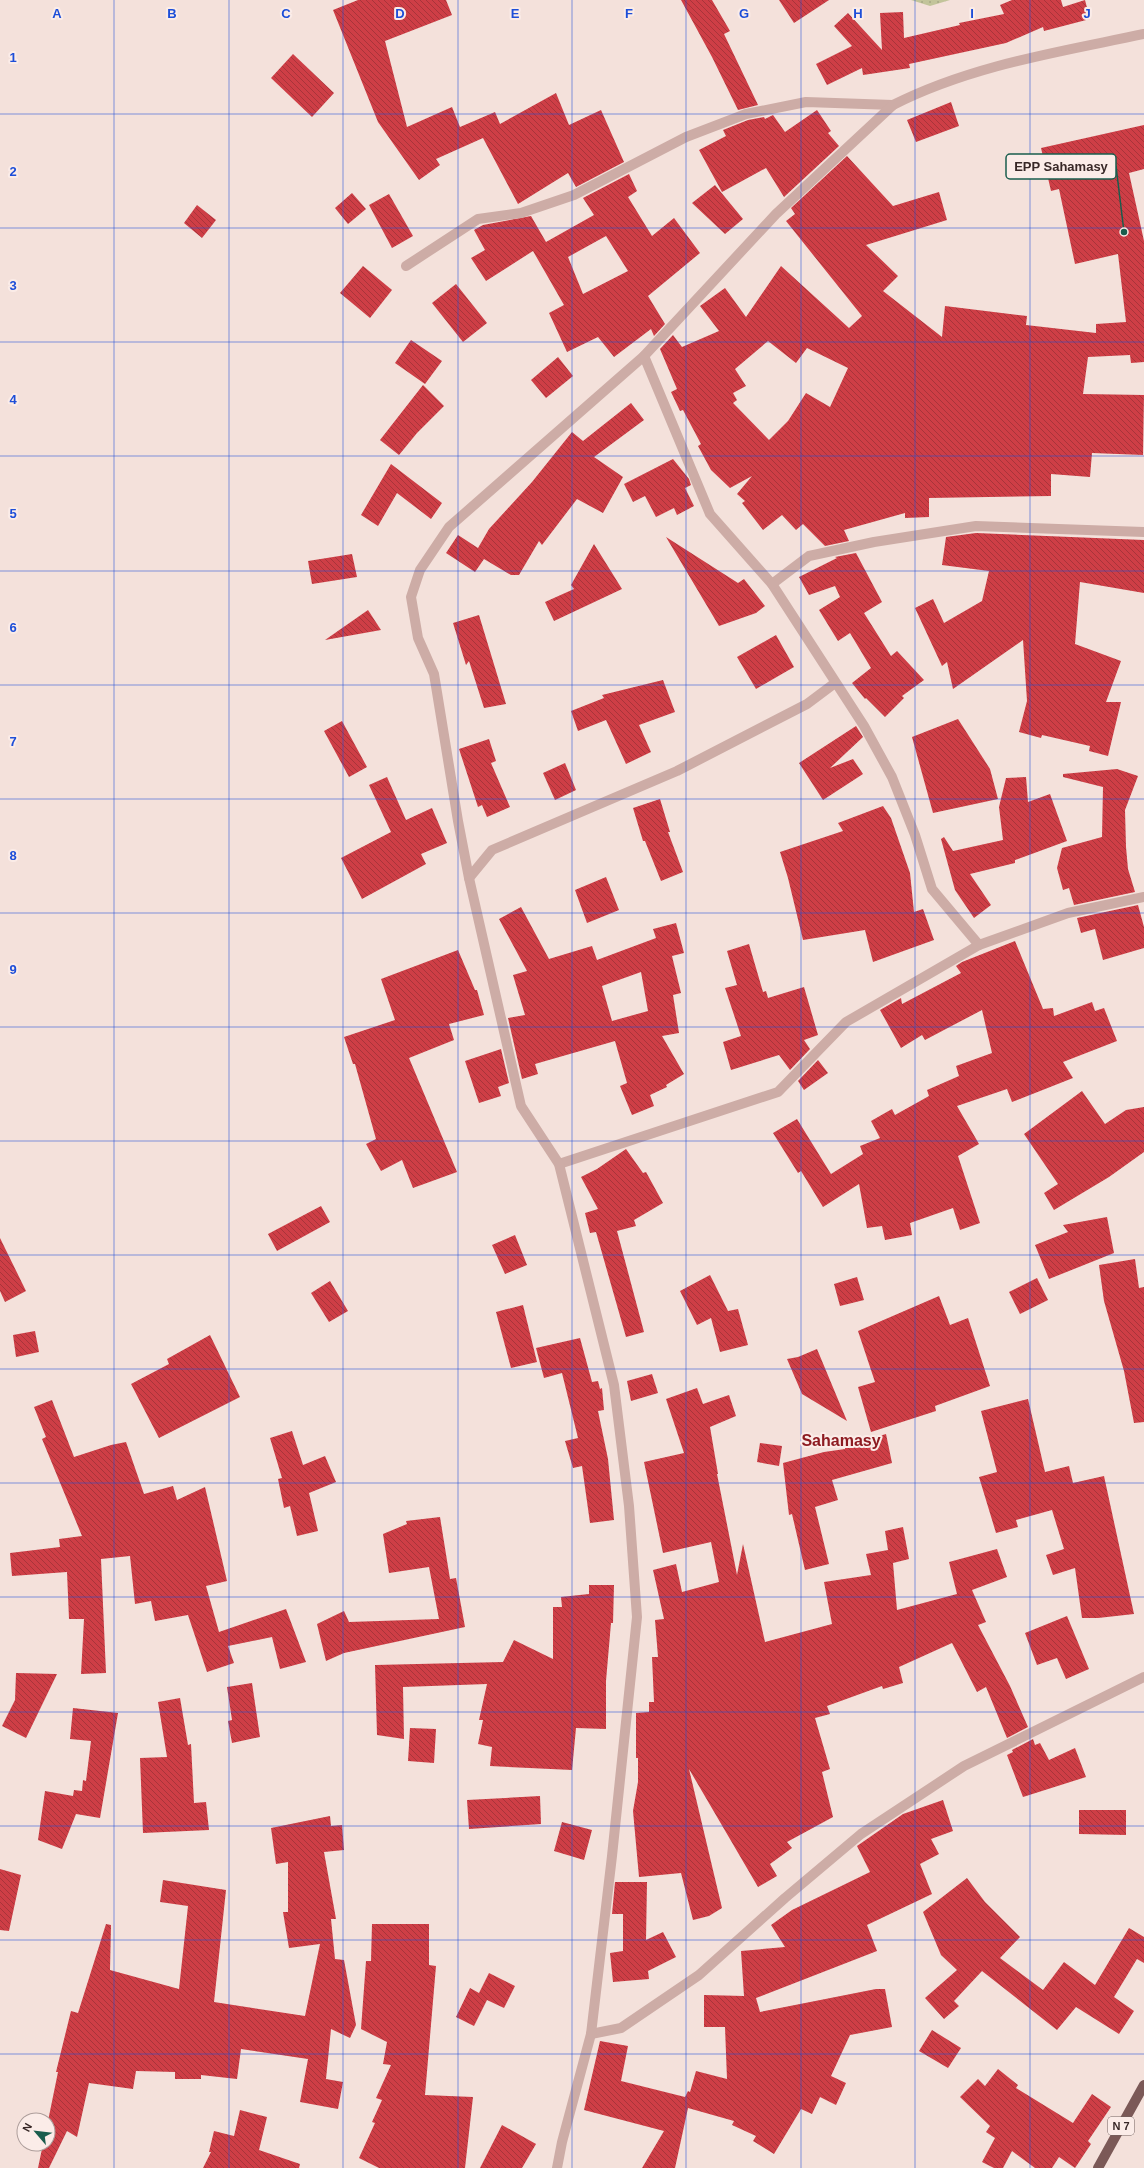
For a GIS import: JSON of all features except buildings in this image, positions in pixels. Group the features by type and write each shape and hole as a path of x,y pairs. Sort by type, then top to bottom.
{"main road":[{"name":"N 7","path":"1098,2168 1144,2085"}],"street":[{"path":"557,2168 562,2142 591,2034 638,1617 629,1506 614,1385 559,1164 521,1106 469,878 458,821 434,674 418,638 411,597 420,570 449,527 644,356 776,214 893,104 917,92 997,65 1144,34"},
{"path":"406,266 478,219 521,213 574,195 686,137 746,114 806,102 893,104"},
{"path":"644,356 710,514 772,584 864,726 892,777 915,835 932,889 979,945"},
{"path":"772,584 809,556 874,542 976,526 1144,532"},
{"path":"469,878 492,850 677,771 807,704 835,683"},
{"path":"559,1164 778,1092 846,1022 979,945 1068,913 1144,897"},
{"path":"591,2034 621,2028 699,1975 785,1898 861,1834 964,1766 1144,1677"}],"green space":[{"path":"911,0 950,0 930,6"}],"place":[{"name":"EPP Sahamasy","path":"1124,232"}],"district":[{"name":"Sahamasy","path":"841,1440"}]}
